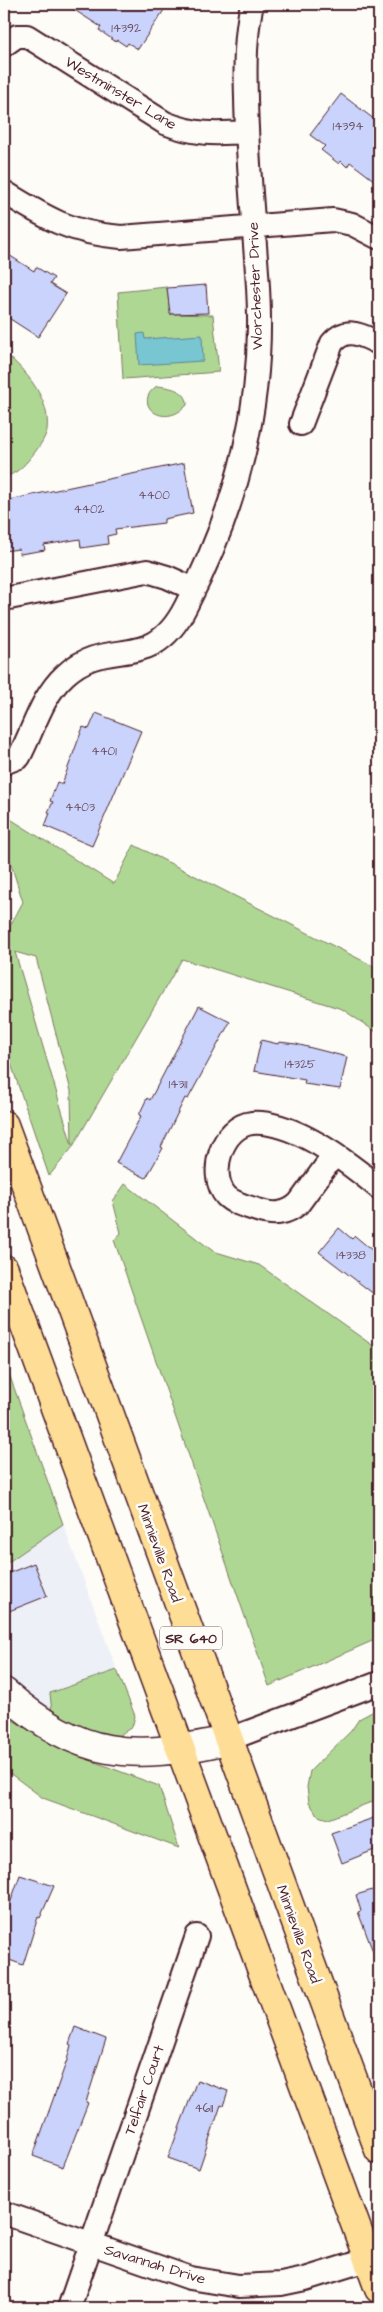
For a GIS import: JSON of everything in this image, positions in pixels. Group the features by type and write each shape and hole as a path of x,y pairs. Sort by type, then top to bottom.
{"main road":[{"name":"Minnieville Road","path":"4,1125 227,1740 379,2150"},
{"name":"SR 640","path":"4,1269 181,1750 374,2258 379,2288"}],"street":[{"name":"Worchester Drive","path":"4,763 19,757 42,705 66,673 83,662 98,656 138,651 151,646 168,634 180,619 194,589 238,482 254,407 259,318 246,132 245,57 252,4"},
{"name":"Westminster Lane","path":"4,45 17,36 27,36 165,123 185,131 214,134 246,132"},
{"path":"4,192 44,217 68,228 94,235 121,237 333,220 352,224 379,238"},
{"path":"301,424 332,343 338,336 347,332 355,333 379,343"},
{"path":"4,599 147,571 194,589"},
{"path":"334,1155 299,1203 294,1208 281,1213 268,1213 236,1203 225,1195 218,1178 218,1160 229,1138 239,1127 250,1124 296,1132 311,1139 334,1155 379,1188"},
{"path":"4,1692 41,1722 67,1737 96,1748 124,1752 181,1750 227,1740 379,1683"},
{"name":"Telfair Court","path":"69,2308 197,1936"},
{"name":"Savannah Drive","path":"4,2213 190,2278 239,2286 281,2284 339,2270 374,2258"}],"shaded area":[{"path":"63,1524 117,1670 50,1693 52,1713 4,1675 4,1565"}],"green space":[{"path":"167,287 170,314 213,315 219,372 123,379 118,292"},
{"path":"4,352 28,376 41,396 47,418 47,430 43,441 26,464 4,477"},
{"path":"157,386 177,390 184,396 187,405 178,412 169,415 160,415 153,412 147,400 150,393"},
{"path":"4,815 114,884 134,845 379,969 379,1034 342,1009 182,959 72,1148 49,1176 4,1043 4,932 6,933 23,902 4,842","holes":["15,952 36,958 71,1091 72,1145"]},
{"path":"125,1184 213,1251 259,1265 379,1350 379,1638 269,1686 114,1240 121,1233 113,1201"},
{"path":"4,1360 63,1524 4,1565"},
{"path":"117,1670 135,1716 132,1727 118,1736 90,1731 52,1713 50,1693"},
{"path":"372,1712 379,1712 379,1799 328,1819 318,1816 309,1802 307,1787 310,1771 351,1731 359,1719"},
{"path":"4,1715 63,1750 159,1786 179,1848 43,1798 4,1769"}],"water":[{"path":"144,333 145,339 202,335 203,361 139,365 137,334"}],"building":[{"path":"65,4 168,4 138,49 128,43 126,46 117,40 116,42 99,30 101,27"},
{"path":"341,94 379,123 379,184 350,162 347,167 341,161 339,164 321,150 325,146 310,135"},
{"path":"4,252 34,271 36,267 54,278 50,284 66,294 38,337 4,315"},
{"path":"206,285 208,313 170,314 167,288"},
{"path":"184,463 193,513 164,519 164,523 115,529 116,534 107,536 108,544 81,548 80,539 44,545 45,550 20,554 19,549 4,551 4,501"},
{"path":"96,713 141,731 92,846 45,826 50,813 48,812 53,802 50,801 57,782 62,784 83,727 89,729"},
{"path":"199,1006 230,1022 188,1099 185,1098 161,1147 163,1148 146,1178 116,1163 141,1116 139,1115 147,1098 150,1100"},
{"path":"261,1040 278,1044 279,1042 296,1044 347,1057 340,1089 304,1084 305,1080 254,1071"},
{"path":"339,1228 352,1239 355,1236 379,1256 379,1298 319,1252"},
{"path":"34,1563 47,1596 4,1613 4,1575"},
{"path":"379,1816 379,1848 342,1863 331,1833"},
{"path":"20,1875 54,1886 40,1918 38,1917 23,1965 4,1958 4,1921"},
{"path":"379,1888 379,1962 377,1962 358,1912 361,1911 356,1895"},
{"path":"75,2027 106,2039 86,2102 88,2103 63,2167 33,2156 67,2060 71,2045 69,2044"},
{"path":"197,2080 228,2091 223,2106 221,2105 199,2169 168,2158"}]}
